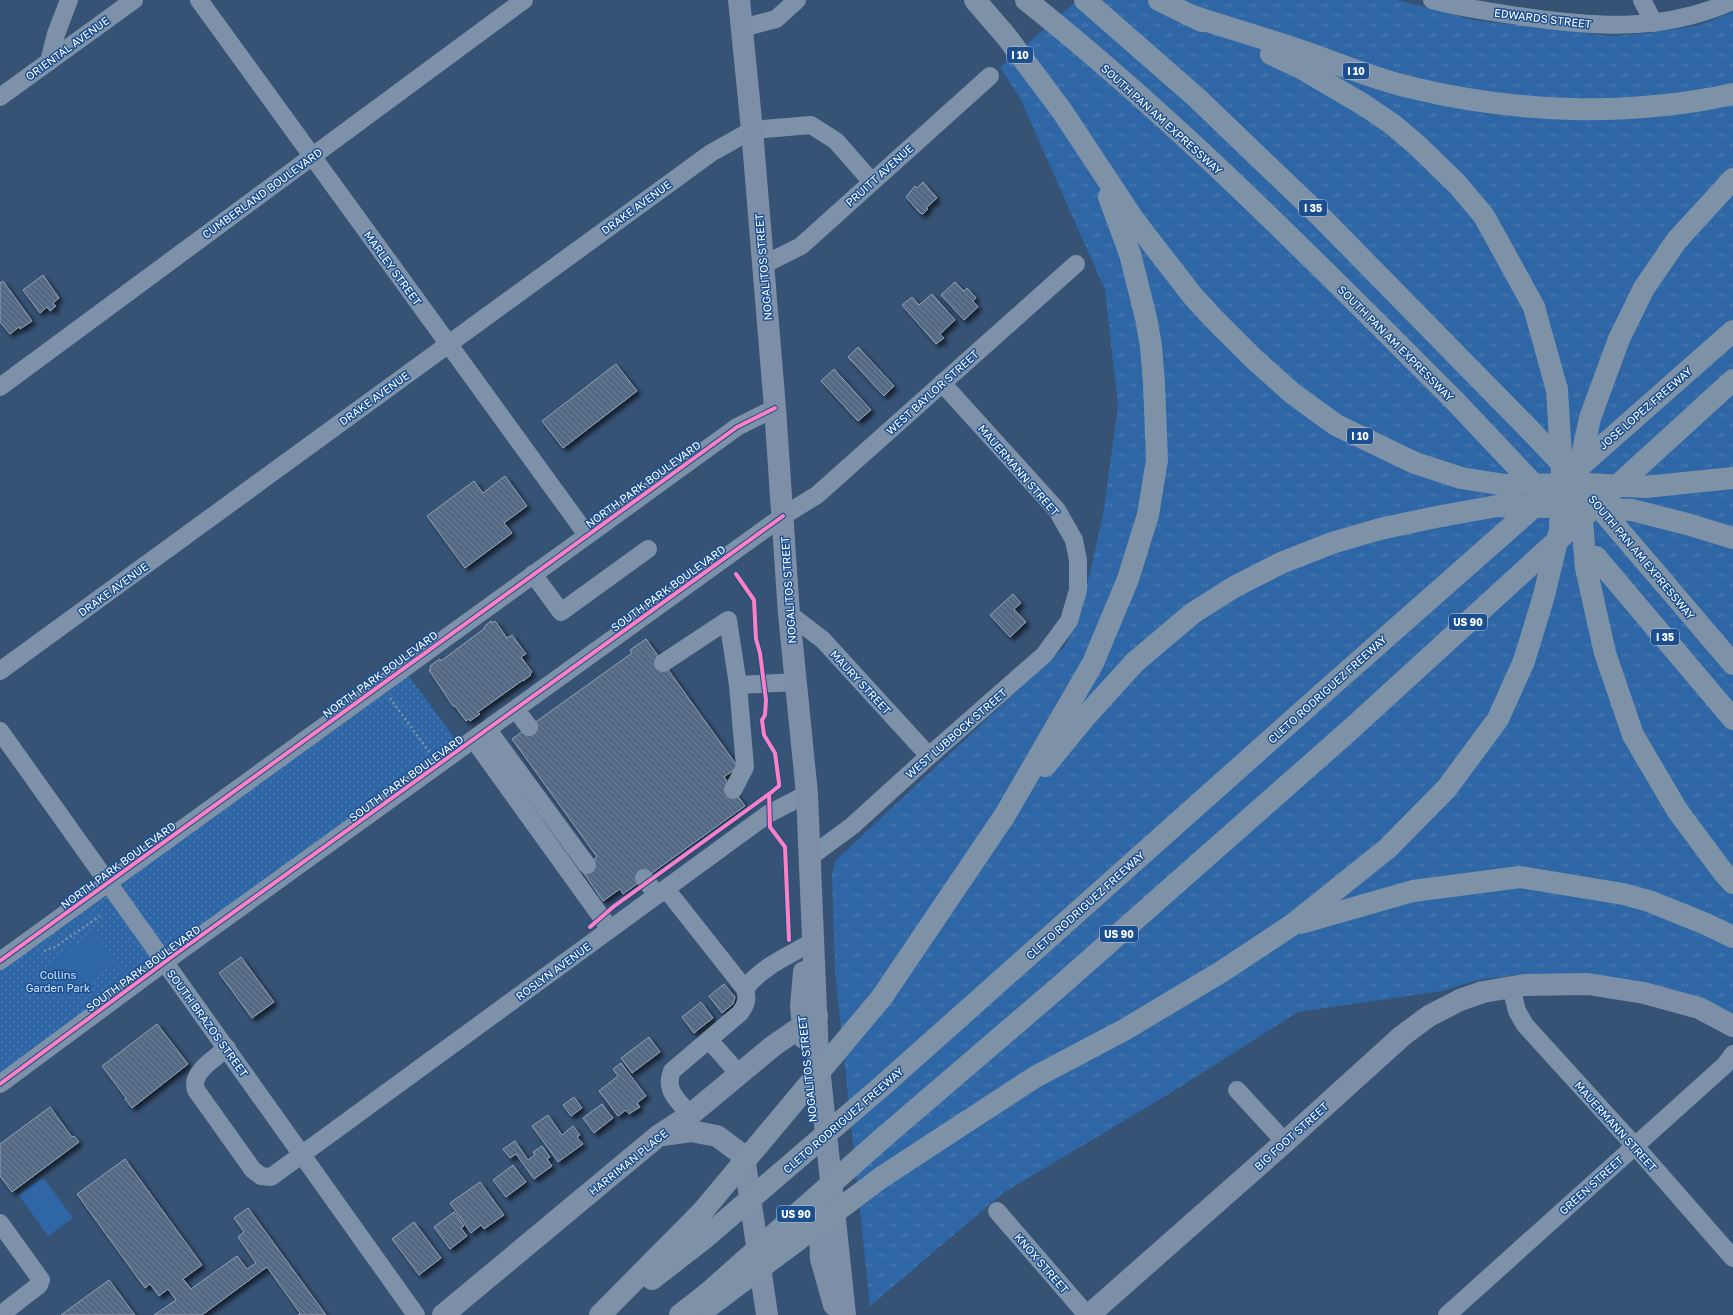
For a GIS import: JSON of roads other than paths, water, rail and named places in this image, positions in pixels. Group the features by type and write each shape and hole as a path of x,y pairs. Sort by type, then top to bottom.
{"highway":[{"name":"I 10","path":"975,0 1006,36 1062,111 1096,164 1160,255 1212,317 1254,360 1292,393 1336,425 1415,463 1461,478 1505,484 1587,484 1645,487 1733,478"},
{"name":"SOUTH PAN AM EXPRESSWAY","path":"1026,0 1074,39 1235,185 1301,247 1454,401 1553,505 1733,719"},
{"name":"SOUTH PAN AM EXPRESSWAY","path":"1085,0 1197,98 1319,215 1529,429 1561,462 1733,664"},
{"name":"I 10","path":"1159,0 1189,15 1386,81 1466,99 1554,109 1595,109 1666,104 1733,94"},
{"path":"704,1305 882,1177 1035,1077 1124,1030 1221,972 1292,925 1388,848 1447,788 1498,719 1524,661 1543,599 1560,529 1562,473 1557,390 1534,307 1484,216 1457,184 1408,137 1364,105 1320,78 1189,15"},
{"path":"600,1315 702,1212 882,997 1005,815 1093,663 1132,565 1148,515 1157,460 1154,383 1146,318 1130,254 1096,164"},
{"path":"1733,179 1677,240 1644,288 1619,339 1590,418 1578,474 1586,568 1605,653 1633,735 1677,810 1723,872 1733,882"},
{"name":"JOSE LOPEZ FREEWAY","path":"1558,486 1733,331"},
{"name":"US 90","path":"680,1315 704,1305 885,1136 1060,986 1350,729 1733,380"},
{"name":"CLETO RODRIGUEZ FREEWAY","path":"605,1315 706,1237 881,1087 1323,693 1558,486"},
{"path":"1005,815 1086,716 1135,662 1192,613 1234,587 1281,563 1332,543 1380,529 1497,506 1632,510 1687,524 1733,538"},
{"path":"1292,925 1413,891 1520,877 1623,894 1649,901 1706,924 1733,937"}],"main road":[{"name":"NOGALITOS STREET","path":"739,0 752,130 775,408 789,614 807,794 814,941 810,1021 821,1259 832,1302 840,1315"},
{"name":"BIG FOOT STREET","path":"1088,1315 1285,1142 1402,1036 1429,1016 1460,1000 1482,992 1524,985 1588,984 1644,993 1699,1008 1733,1026"},
{"name":"NOGALITOS STREET","path":"810,1021 818,1057 845,1315"},
{"name":"HARRIMAN PLACE","path":"443,1315 658,1136 690,1115 773,1046 810,1021"},
{"path":"658,1136 691,1131 717,1136 744,1156 767,1315"}],"street":[{"path":"49,62 56,34 70,0"},
{"name":"MARLEY STREET","path":"199,0 587,535"},
{"name":"CUMBERLAND BOULEVARD","path":"0,387 524,0"},
{"path":"742,28 776,19 797,0"},
{"name":"EDWARDS STREET","path":"1432,0 1479,10 1557,21 1616,26 1654,23"},
{"path":"1642,0 1654,23 1683,19 1733,1"},
{"name":"ORIENTAL AVENUE","path":"0,97 49,62 127,1"},
{"name":"PRUITT AVENUE","path":"763,265 801,246 990,76"},
{"path":"752,130 811,125 836,142 872,182"},
{"name":"DRAKE AVENUE","path":"0,671 711,153 752,130"},
{"name":"WEST BAYLOR STREET","path":"783,516 817,495 1076,264"},
{"name":"MAUERMANN STREET","path":"942,383 1056,510 1074,540 1078,560 1078,590"},
{"name":"NORTH PARK BOULEVARD","path":"0,961 587,535 737,428 775,408"},
{"name":"SOUTH PARK BOULEVARD","path":"0,1084 164,962 516,710 783,516"},
{"path":"533,574 560,612 648,548"},
{"name":"WEST LUBBOCK STREET","path":"810,857 852,826 928,756 1044,655 1069,621 1078,590"},
{"name":"MAURY STREET","path":"789,614 823,640 928,756"},
{"path":"663,663 728,620 738,685 744,767 733,790"},
{"path":"738,685 796,682"},
{"path":"516,710 529,727"},
{"name":"SOUTH BRAZOS STREET","path":"0,731 416,1315"},
{"path":"481,735 587,865"},
{"path":"481,735 610,930"},
{"name":"ROSLYN AVENUE","path":"227,1048 201,1071 196,1077 194,1085 252,1170 261,1176 271,1177 768,814 807,794"},
{"path":"644,878 661,892 745,989 747,996 746,1005 740,1014 672,1071 668,1080 669,1089 690,1115"},
{"path":"745,989 764,969 814,941"},
{"name":"MAUERMANN STREET","path":"1511,987 1517,1011 1525,1025 1635,1146 1733,1258"},
{"path":"709,1040 739,1074"},
{"name":"GREEN STREET","path":"1447,1315 1725,1066 1733,1054"},
{"path":"1237,1090 1285,1142"},
{"name":"KNOX STREET","path":"997,1211 1088,1315"},
{"path":"0,1223 41,1280 40,1285 3,1311"}],"park label":[{"name":"Collins Garden Park","path":"58,980"}]}
